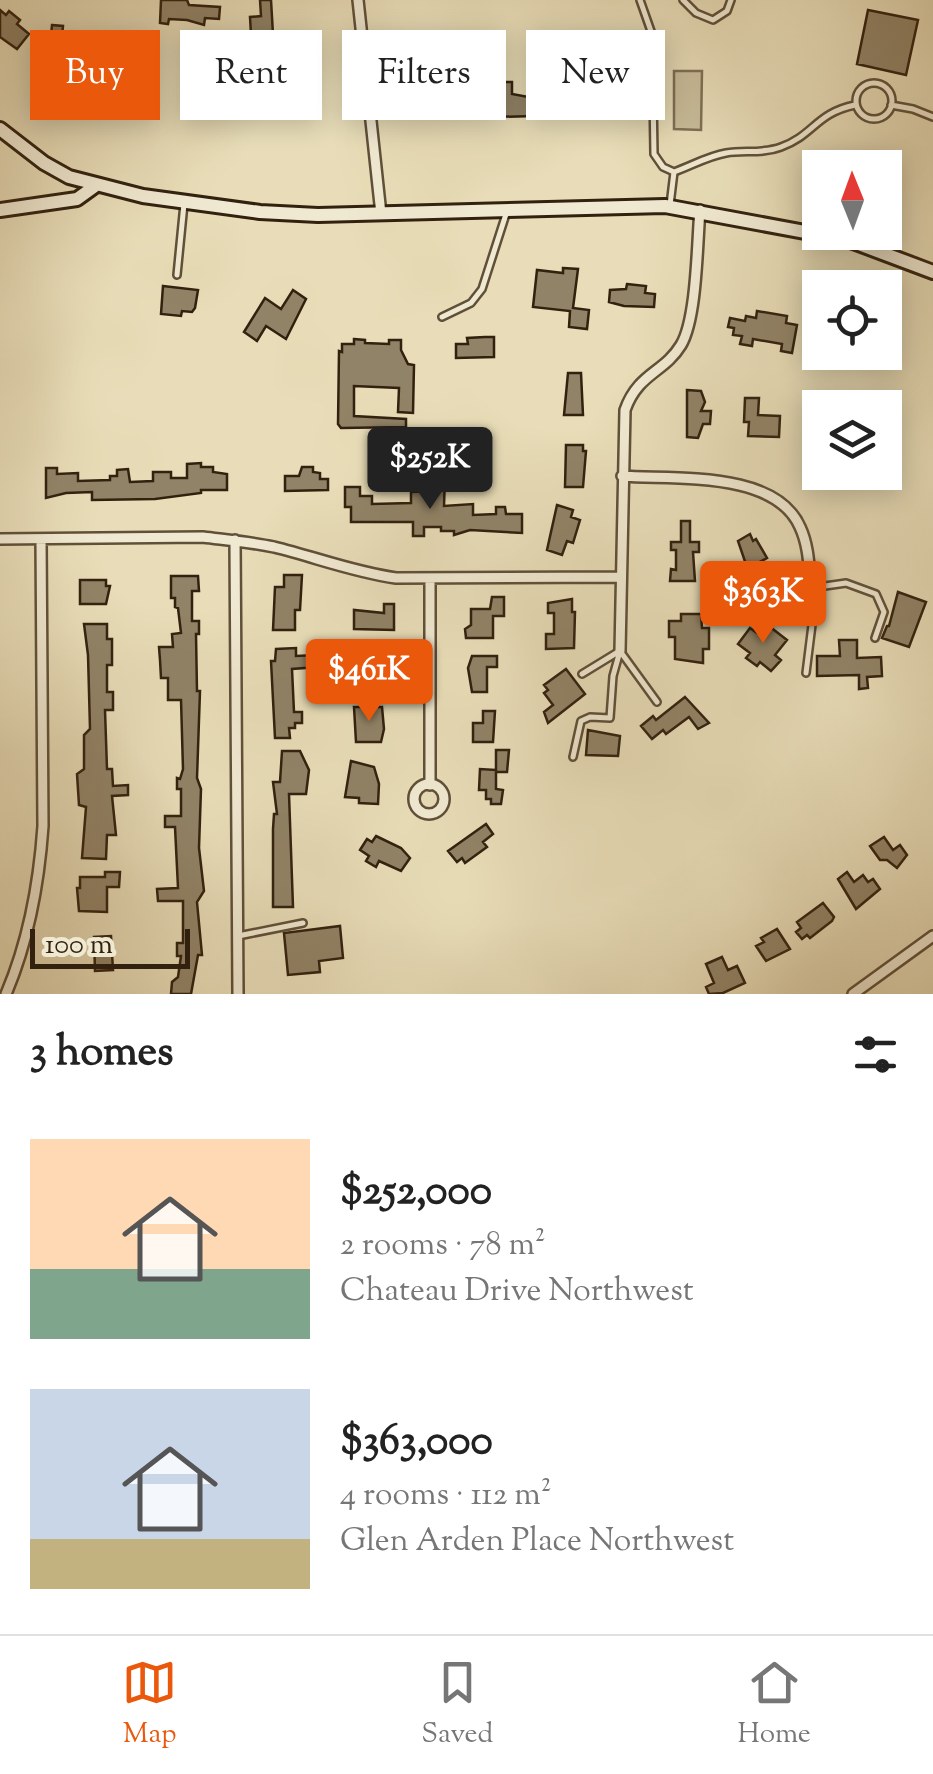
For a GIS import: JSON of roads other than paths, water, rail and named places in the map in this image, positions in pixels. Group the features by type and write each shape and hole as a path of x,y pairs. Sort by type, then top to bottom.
{"main road":[{"path":"0,129 68,177 95,186 184,202 277,213 381,214 630,204 670,206 848,240 933,272"},
{"path":"0,210 77,200 95,186"}],"street":[{"path":"358,0 381,214"},
{"path":"620,652 622,424 628,400 644,378 675,353 687,332 700,210"},
{"path":"622,476 741,485 768,493 786,506 800,524 812,588"},
{"path":"0,539 203,538 274,547 365,574 430,578 621,577"},
{"path":"6,994 21,956 40,864 43,826 41,539"},
{"path":"235,540 238,994"},
{"path":"430,578 430,785"},
{"path":"853,994 933,936"}],"lane":[{"path":"640,0 652,34 654,154 663,167 674,172 717,155 784,146 808,132 828,112 855,105"},
{"path":"683,0 696,14 713,20 728,11 731,0"},
{"path":"870,82 885,86 893,98 891,105 890,112 878,120 864,117 855,105 858,91 870,82"},
{"path":"891,105 933,116"},
{"path":"670,206 674,172"},
{"path":"177,276 184,202"},
{"path":"442,317 471,303 482,288 507,209"},
{"path":"806,673 813,617 812,588 846,583 876,594 884,612 876,638"},
{"path":"582,674 620,652"},
{"path":"620,652 657,702"},
{"path":"573,757 581,721 590,717 610,718 613,676 620,652"},
{"path":"238,936 303,923"}]}
